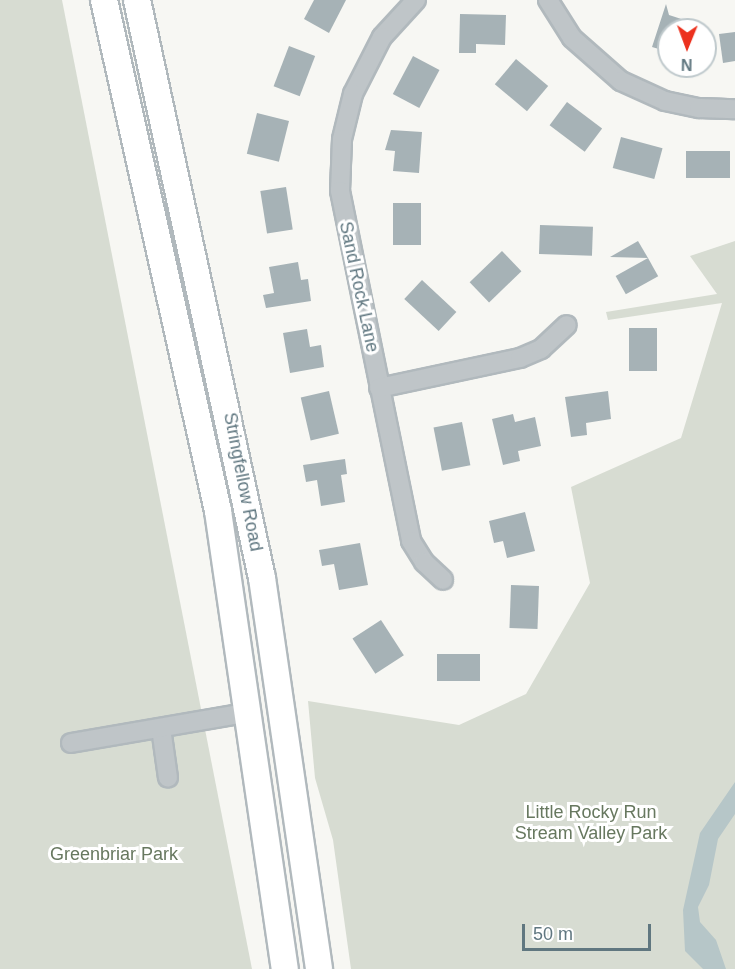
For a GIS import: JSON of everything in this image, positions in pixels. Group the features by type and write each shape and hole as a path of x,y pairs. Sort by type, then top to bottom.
{"main road":[{"name":"Stringfellow Road","path":"104,0 218,511 250,712 285,969"},
{"name":"Stringfellow Road","path":"137,0 262,578 319,969"}],"street":[{"name":"Sand Rock Lane","path":"416,0 382,37 361,74 346,115 340,160 342,204 411,541 424,562 443,580"},
{"path":"548,0 572,38 621,81 665,101 699,108 735,109"},
{"path":"380,388 520,358 542,349 567,325"},
{"path":"71,743 250,712"},
{"path":"160,728 168,778"}],"green space":[{"name":"Greenbriar Park","path":"0,0 62,0 252,969 0,969"},
{"name":"Little Rocky Run Stream Valley Park","path":"735,241 735,969 351,969 333,840 315,778 308,701 459,725 526,694 590,583 571,487 681,438 722,303 608,320 606,312 717,294 690,256"}],"shaded area":[{"path":"735,782 735,814 718,839 709,885 698,907 700,922 716,940 726,969 703,969 685,951 683,910 700,833"}],"building":[{"path":"314,0 346,0 329,33 304,19"},
{"path":"666,4 669,15 678,18 661,18"},
{"path":"460,14 506,15 505,45 476,44 476,53 459,53"},
{"path":"657,32 657,48 652,47"},
{"path":"735,32 735,61 723,63 719,34"},
{"path":"289,46 315,56 300,96 274,86"},
{"path":"413,56 439,70 419,108 393,94"},
{"path":"516,59 548,86 527,111 495,84"},
{"path":"567,102 602,128 585,152 550,125"},
{"path":"257,113 289,121 279,162 247,154"},
{"path":"391,130 422,132 419,173 393,171 395,151 385,150"},
{"path":"621,137 663,148 654,179 613,168"},
{"path":"686,151 730,151 730,178 686,178"},
{"path":"286,187 293,229 267,234 260,191"},
{"path":"393,203 421,203 421,245 393,245"},
{"path":"540,225 593,227 592,256 539,254"},
{"path":"638,241 648,258 610,257"},
{"path":"502,251 521,271 489,302 470,282"},
{"path":"648,258 658,276 626,294 616,276"},
{"path":"298,262 301,280 308,279 311,301 266,308 263,295 274,293 269,267"},
{"path":"422,280 456,312 439,331 404,299"},
{"path":"629,328 657,328 657,371 629,371"},
{"path":"307,329 310,347 321,345 324,367 290,373 283,333"},
{"path":"329,391 339,434 311,440 301,398"},
{"path":"608,391 611,419 586,423 587,435 571,437 565,397"},
{"path":"513,414 515,422 535,417 541,446 518,451 520,461 503,465 492,419"},
{"path":"462,422 470,465 442,471 434,428"},
{"path":"345,459 347,474 341,475 345,502 321,506 317,480 306,482 303,465"},
{"path":"525,512 535,551 507,558 503,541 494,543 489,521"},
{"path":"360,543 368,585 339,590 334,564 322,566 319,550"},
{"path":"511,585 539,586 537,629 509,628"},
{"path":"381,620 404,655 375,674 352,639"},
{"path":"437,654 480,654 480,681 437,681"}]}
